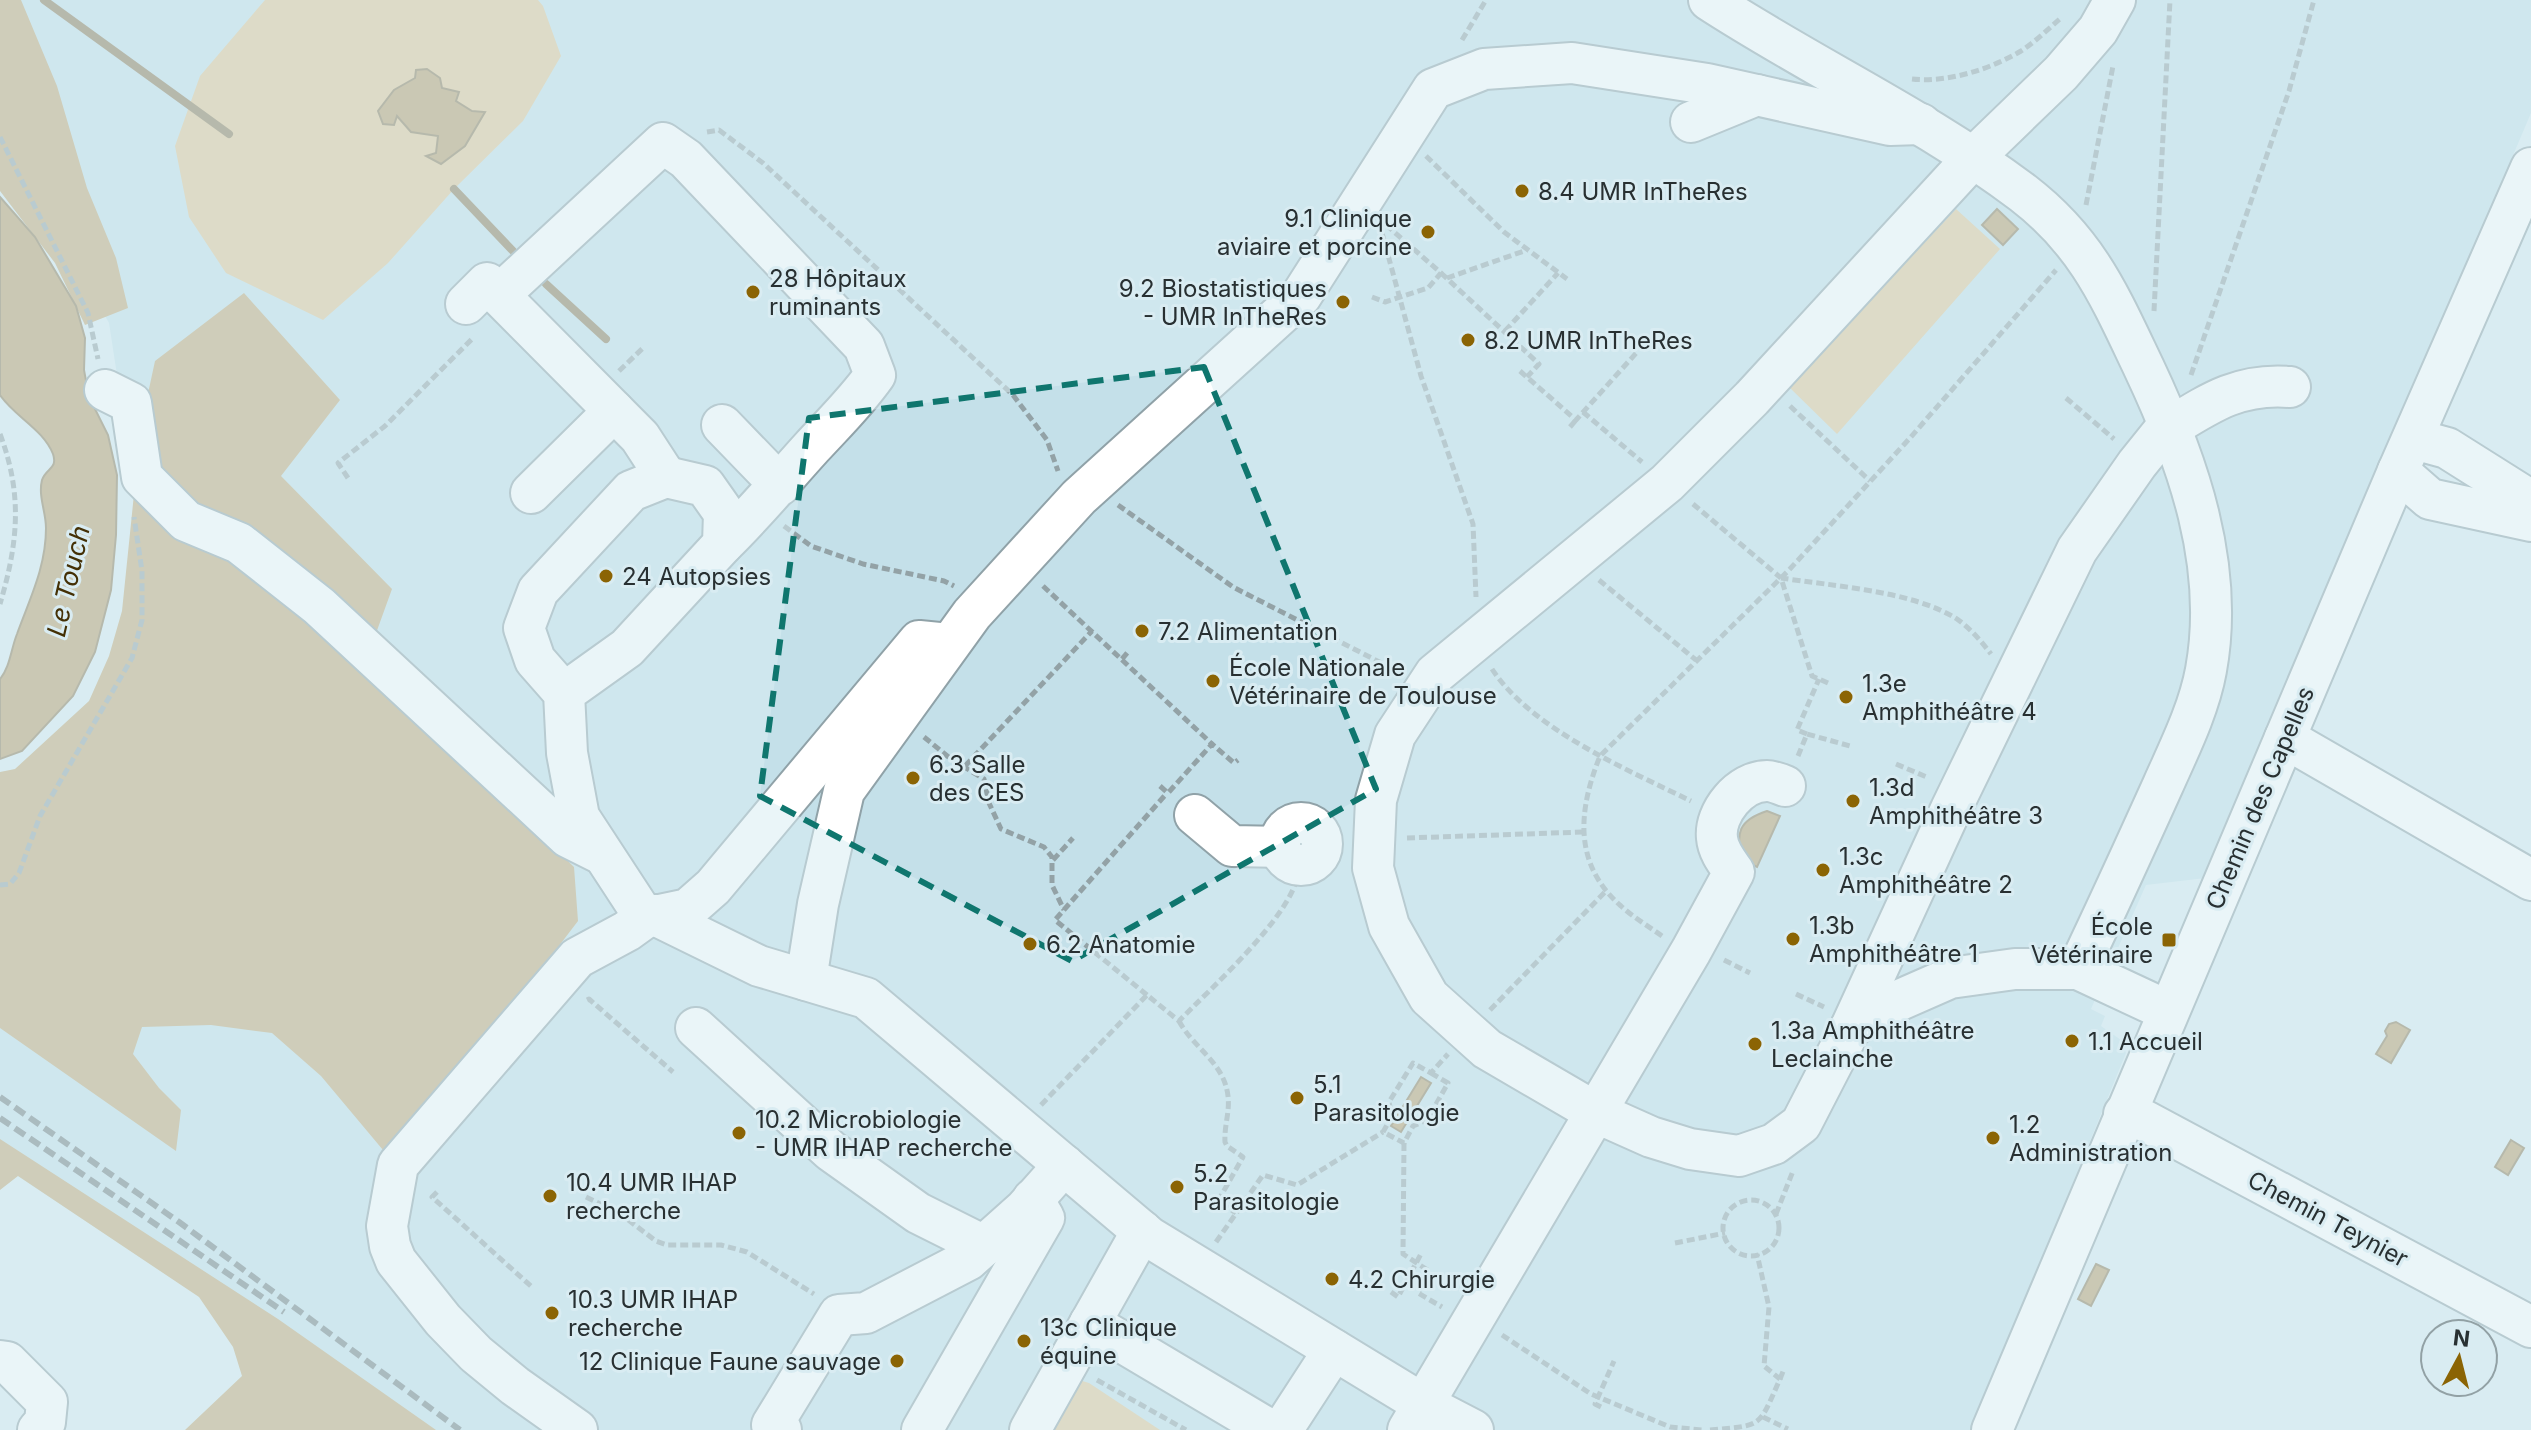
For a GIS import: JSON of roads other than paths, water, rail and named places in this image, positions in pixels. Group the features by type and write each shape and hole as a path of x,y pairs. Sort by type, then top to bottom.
{"street":[{"path":"1709,0 1921,124 2024,194 2060,225 2103,281 2170,425 2203,529 2212,609 2206,671 2185,734 2078,969"},
{"path":"2095,13 2061,73 1973,158 1765,383 1667,483 1435,674 1395,735 1376,800 1373,868 1389,926 1429,997 1487,1049 1595,1112 1651,1137 1690,1149 1739,1156 1774,1144 1801,1124 1851,1027 2077,550 2139,461 2170,425 2223,395 2272,385 2290,387"},
{"path":"806,980 818,904 844,791 949,644 1017,564 1081,496 1301,296 1433,89 1484,69 1572,63 1707,84 1890,125 1921,124"},
{"path":"1691,122 1757,95"},
{"path":"564,693 627,648 770,497 856,402 875,375 864,346 686,159 663,143 490,300 640,437 666,477"},
{"name":"Chemin des Capelles","path":"1992,1430 2124,1114 2531,168"},
{"path":"105,390 131,403 142,477 186,521 239,543 319,606 568,837 605,856"},
{"path":"531,493 614,411"},
{"path":"722,425 770,497"},
{"path":"2406,455 2447,448 2531,501"},
{"path":"2406,455 2431,485 2531,509"},
{"path":"2406,455 2430,499 2531,521"},
{"path":"723,544 724,513 705,486 666,477 631,491 538,591 524,628 535,660 564,693 567,753 579,817 650,916 759,966 866,998 1142,1231 1334,1350 1416,1417 1473,1430"},
{"path":"577,1430 476,1354 443,1320 396,1261 387,1226 398,1165 577,958 650,916 688,909 713,887 919,641 949,644"},
{"path":"2285,738 2531,880"},
{"path":"1416,1417 1595,1112 1704,954 1734,872 1722,856 1716,839 1720,814 1736,795 1751,784 1790,774"},
{"path":"1181,804 1232,846 1301,852 1374,843"},
{"path":"1851,1027 1893,1003 1950,978 2015,969 2078,969 2168,1011"},
{"path":"696,1028 831,1151 918,1213 984,1246"},
{"name":"Chemin Teynier","path":"2124,1114 2145,1121 2531,1327"},
{"path":"781,1430 772,1425 839,1315 866,1313 968,1260 1064,1165"},
{"path":"922,1430 1044,1218 1033,1199"},
{"path":"1030,1430 1142,1231"},
{"path":"1090,1323 1270,1430"},
{"path":"1282,1430 1334,1350"},
{"path":"0,1361 7,1362 47,1402 45,1422 38,1430"}],"water":[{"path":"427,69 440,78 442,88 459,92 456,101 472,111 485,112 465,146 441,164 426,156 436,153 438,136 411,132 397,116 394,125 383,124 378,111 394,90 415,78 416,70"},
{"name":"Le Touch","path":"0,197 35,237 76,306 85,338 84,370 89,397 108,435 117,475 111,590 95,652 73,696 22,751 0,759 0,679 40,569 46,528 41,486 54,459 43,437 0,395"},
{"path":"1997,209 2018,229 2003,245 1982,225"},
{"path":"1767,811 1780,816 1757,867 1742,860 1739,835 1745,823"},
{"path":"2396,1022 2410,1030 2391,1063 2376,1054 2387,1036 2385,1031 2389,1024"},
{"path":"1421,1077 1431,1083 1401,1132 1391,1126"},
{"path":"2511,1140 2524,1148 2508,1175 2495,1167"},
{"path":"2096,1264 2109,1270 2091,1306 2078,1299"}],"waterway":[{"path":"44,0 229,134"},
{"path":"454,189 513,251"},
{"path":"546,284 606,339"}],"railway":[{"path":"0,1097 179,1222 460,1430"},
{"path":"0,1118 284,1312"}],"place":[{"name":"8.4 UMR InTheRes","path":"1522,191"},
{"name":"9.1 Clinique aviaire et porcine","path":"1428,232"},
{"name":"28 Hôpitaux ruminants","path":"753,292"},
{"name":"9.2 Biostatistiques - UMR InTheRes","path":"1343,302"},
{"name":"8.2 UMR InTheRes","path":"1468,340"},
{"name":"24 Autopsies","path":"606,576"},
{"name":"7.2 Alimentation","path":"1142,631"},
{"name":"École Nationale Vétérinaire de Toulouse","path":"1213,681"},
{"name":"1.3e Amphithéâtre 4","path":"1846,697"},
{"name":"6.3 Salle des CES","path":"913,778"},
{"name":"1.3d Amphithéâtre 3","path":"1853,801"},
{"name":"1.3c Amphithéâtre 2","path":"1823,870"},
{"name":"1.3b Amphithéâtre 1","path":"1793,939"},
{"name":"École Vétérinaire","path":"2169,940"},
{"name":"6.2 Anatomie","path":"1030,944"},
{"name":"1.1 Accueil","path":"2072,1041"},
{"name":"1.3a Amphithéâtre Leclainche","path":"1755,1044"},
{"name":"5.1 Parasitologie","path":"1297,1098"},
{"name":"10.2 Microbiologie - UMR IHAP recherche","path":"739,1133"},
{"name":"1.2 Administration","path":"1993,1138"},
{"name":"5.2 Parasitologie","path":"1177,1187"},
{"name":"10.4 UMR IHAP recherche","path":"550,1196"},
{"name":"4.2 Chirurgie","path":"1332,1279"},
{"name":"10.3 UMR IHAP recherche","path":"552,1313"},
{"name":"13c Clinique équine","path":"1024,1341"},
{"name":"12 Clinique Faune sauvage","path":"897,1361"}]}
